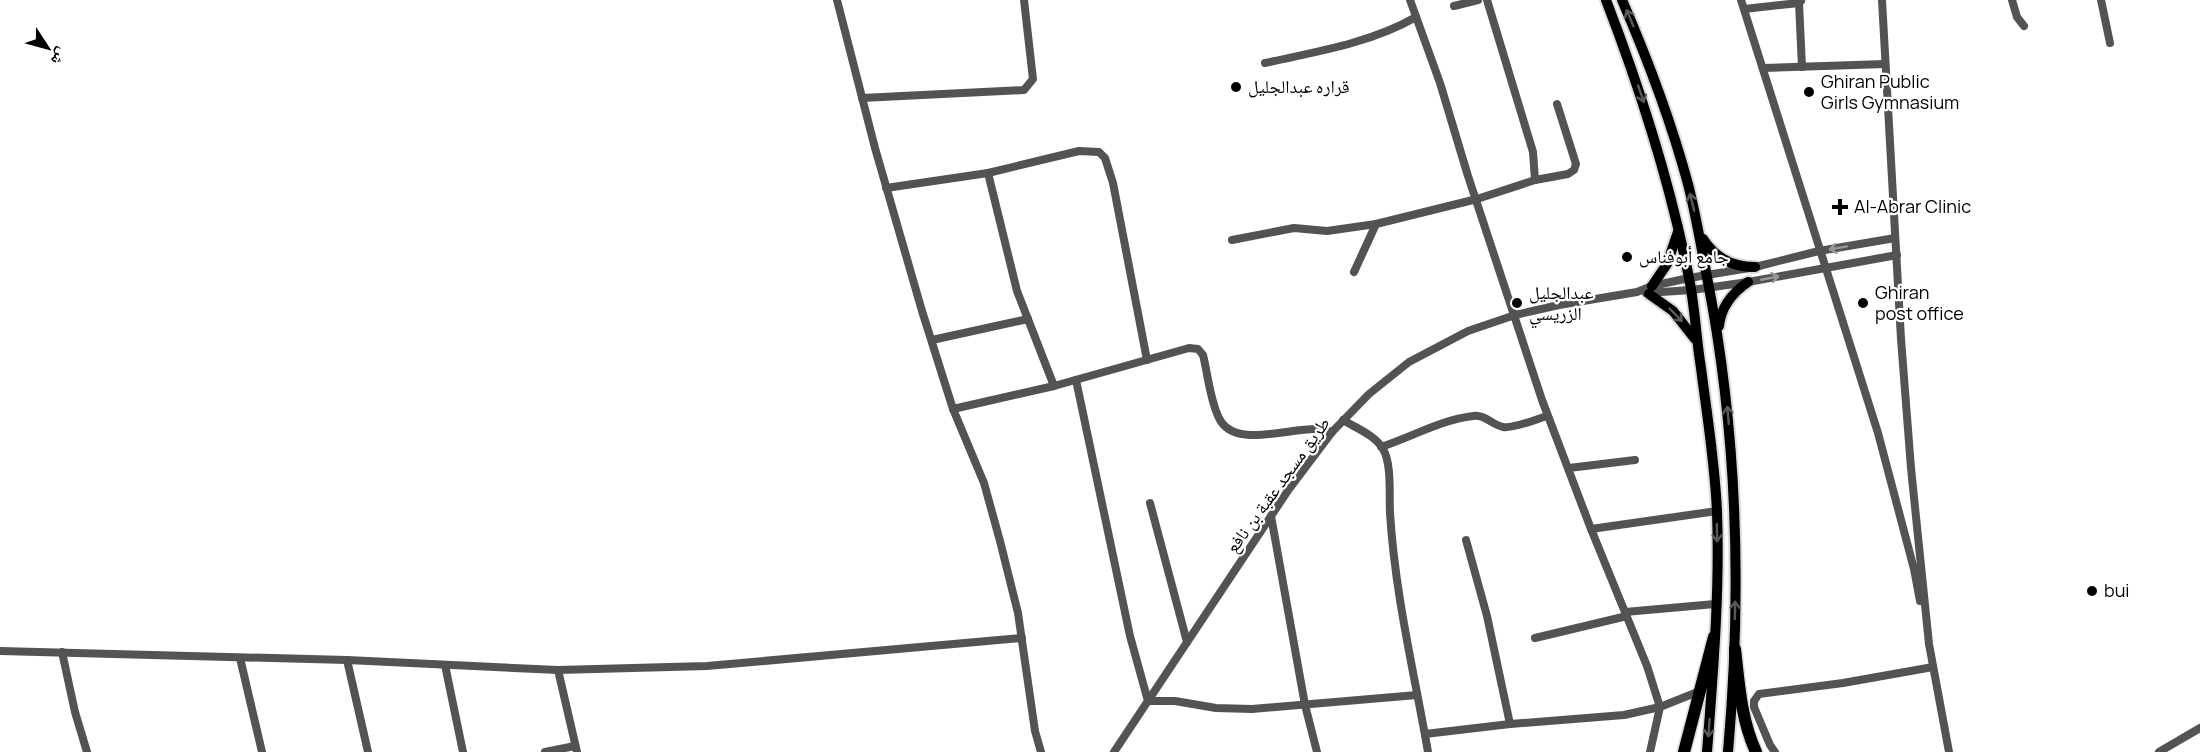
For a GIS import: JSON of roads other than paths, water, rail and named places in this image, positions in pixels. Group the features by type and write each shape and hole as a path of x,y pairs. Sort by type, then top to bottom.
{"highway":[{"path":"1684,752 1714,638"},
{"path":"1735,649 1741,705 1749,737 1756,752"}],"main road":[{"path":"1606,0 1651,125 1692,290 1711,440 1717,511 1714,638 1707,752"},
{"path":"1623,0 1657,84 1688,183 1710,288 1726,388 1735,498 1735,649 1728,752"},
{"path":"1678,229 1667,264 1650,290 1680,318 1697,342"},
{"path":"1699,231 1709,249 1725,261 1735,265 1755,267"},
{"path":"1718,336 1723,310 1737,290 1748,282"}],"street":[{"path":"837,0 886,188 922,311 954,409 984,483 1008,573 1022,638 1035,731 1041,752"},
{"path":"862,98 1024,90 1033,79 1024,0"},
{"path":"1410,0 1440,83 1547,416 1647,666 1660,707 1650,752"},
{"path":"1454,6 1478,0"},
{"path":"1487,0 1533,152 1535,180"},
{"path":"1741,0 1883,451 1914,569 1949,752"},
{"path":"1882,0 1901,339 1929,644"},
{"path":"2012,0 2017,17 2024,26"},
{"path":"2101,0 2110,43"},
{"path":"1744,9 1800,2 1802,67"},
{"path":"1265,63 1354,41 1395,28 1416,17"},
{"path":"1763,68 1885,64"},
{"path":"1232,240 1293,228 1327,231 1376,224 1477,198 1535,180 1569,174 1576,167 1557,104"},
{"path":"886,188 988,173 1079,151 1099,152 1105,158 1113,183 1147,360"},
{"path":"988,173 1017,291 1054,386"},
{"path":"1354,272 1376,224"},
{"name":"طريق مسجد عقبة بن نافع","path":"1114,752 1271,516 1332,432 1375,389 1408,362 1468,331 1515,315 1559,305 1650,290 1689,278 1755,267 1819,251 1895,238"},
{"name":"طريق مسجد عقبة بن نافع","path":"1650,290 1710,288 1897,255"},
{"path":"932,340 1029,319"},
{"path":"954,409 1054,386 1189,348 1198,349 1203,355 1217,415 1225,427 1243,435 1318,429 1332,432"},
{"path":"1076,380 1130,636 1148,701 1174,701 1216,708 1252,709 1417,695"},
{"path":"1381,447 1408,438 1426,428 1470,416 1480,416 1506,427 1547,416"},
{"path":"1343,420 1371,437 1381,447 1387,461 1391,528 1399,597 1428,752"},
{"path":"1569,468 1635,460"},
{"path":"1150,503 1187,642"},
{"path":"1591,529 1717,511"},
{"path":"1271,516 1305,705 1317,752"},
{"path":"1466,540 1510,723"},
{"path":"1535,638 1626,614 1715,604"},
{"path":"0,651 347,660 558,670 707,666 1022,638"},
{"path":"62,652 75,712 87,752"},
{"path":"240,658 262,752"},
{"path":"347,660 369,752"},
{"path":"445,665 463,752"},
{"path":"1775,752 1754,707 1754,701 1759,694 1843,683 1933,667"},
{"path":"545,752 576,749 558,670"},
{"path":"1425,734 1510,723 1624,715 1660,707 1701,691"},
{"path":"2159,752 2200,728"}],"place":[{"name":"قراره عبدالجليل","path":"1236,87"},
{"name":"Ghiran Public Girls Gymnasium","path":"1809,92"},
{"name":"Al-Abrar Clinic","path":"1840,207"},
{"name":"جامع أبوفناس","path":"1627,257"},
{"name":"عبدالجليل الزريسي","path":"1517,303"},
{"name":"Ghiran post office","path":"1863,303"},
{"name":"bui","path":"2092,591"}]}
